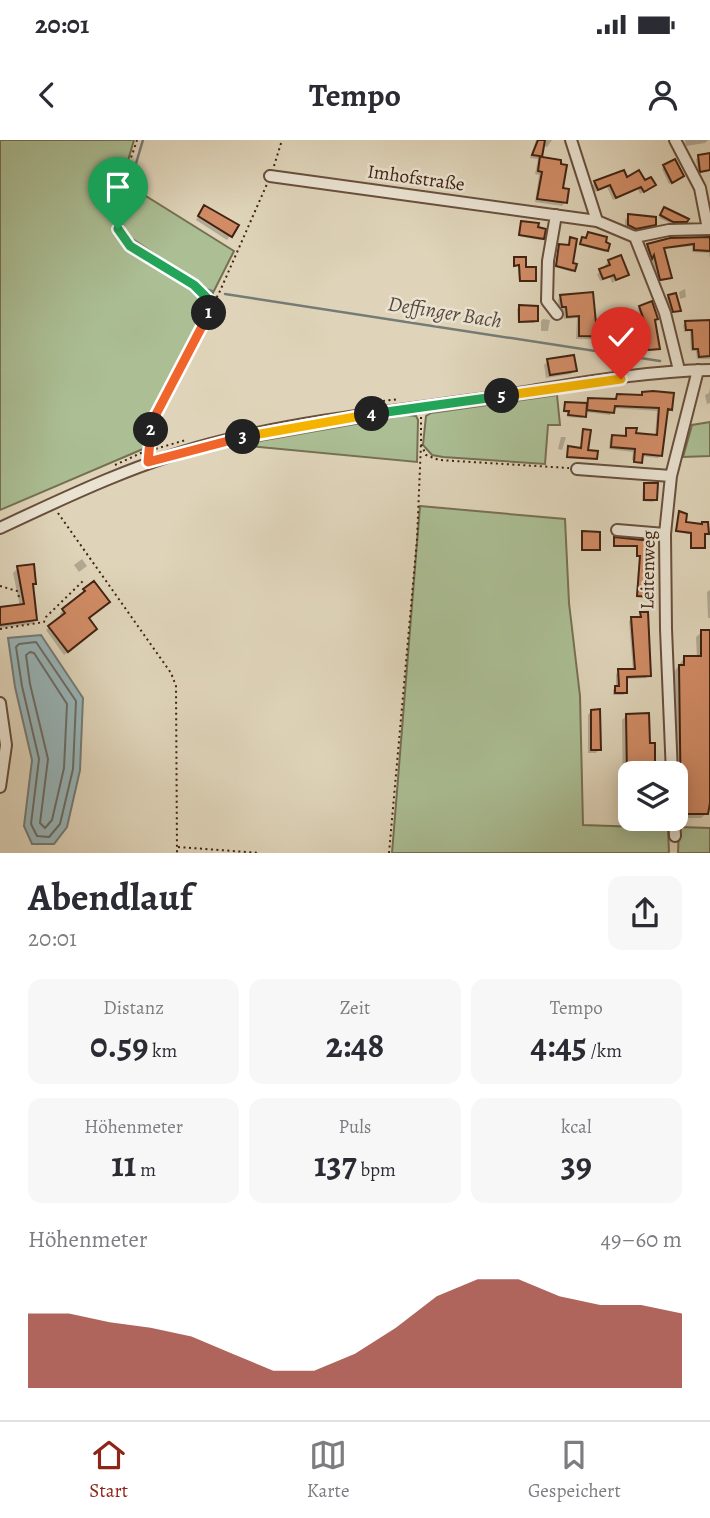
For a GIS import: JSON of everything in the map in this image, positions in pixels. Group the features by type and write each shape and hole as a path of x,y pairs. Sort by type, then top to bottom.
{"street":[{"path":"572,140 597,221"},
{"path":"676,140 700,188 709,229 669,230 635,237 665,313 679,370"},
{"name":"Imhofstraße","path":"270,176 597,221 635,237"},
{"path":"554,310 547,302 548,261 556,215"},
{"path":"0,528 148,462 222,441 323,422 679,370 710,370"},
{"name":"Leitenweg","path":"671,761 665,534 671,476 698,370"},
{"path":"577,469 671,476"},
{"path":"617,530 665,534"},
{"path":"0,704 6,746 0,787"},
{"path":"675,831 675,836"}],"path":[{"path":"137,140 118,206 118,229 130,246 194,285 209,300 212,307"},
{"path":"148,462 153,420 240,248 282,140"},
{"path":"389,853 416,539 421,425"},
{"path":"421,444 426,455 439,460 577,469"},
{"path":"52,503 171,673 176,686 177,853"},
{"path":"0,629 44,622 83,581"},
{"path":"0,586 17,591 19,597"},
{"path":"177,847 260,853"}],"green space":[{"path":"0,140 134,140 122,181 234,251 151,416 143,449 0,510"},
{"path":"557,395 560,425 548,425 545,464 443,457 432,455 423,445 426,416 431,413"},
{"path":"406,415 416,416 418,420 417,462 237,445"},
{"path":"710,422 710,456 683,457 692,425"},
{"path":"420,506 565,519 569,603 580,696 583,825 618,826 618,831 668,831 669,853 392,853"},
{"path":"688,827 710,828 710,853 678,853 679,831 688,831"}],"water":[{"path":"41,635 83,698 80,770 67,827 54,844 32,844 24,826 32,760 15,687 8,638"}],"building":[{"path":"538,140 545,140 542,157 561,160 561,164 567,165 563,188 569,189 567,203 537,199 542,172 538,171 540,156 532,155"},
{"path":"710,153 710,170 700,172 698,155"},
{"path":"675,159 684,176 672,183 663,165"},
{"path":"624,170 627,177 639,170 645,180 651,177 656,185 644,192 641,187 616,198 610,185 598,190 594,181"},
{"path":"204,205 239,225 232,237 198,216"},
{"path":"664,207 689,219 687,222 673,222 660,215"},
{"path":"628,214 656,217 656,225 636,229 628,225"},
{"path":"521,221 539,223 538,227 546,229 544,239 519,235"},
{"path":"588,232 607,237 606,242 610,244 608,251 580,244 582,237 586,238"},
{"path":"570,237 577,239 573,263 577,264 575,271 556,266 559,244 569,245"},
{"path":"710,237 710,251 694,250 694,244 664,248 672,278 660,280 654,255 652,259 647,244 670,238"},
{"path":"621,255 629,275 616,280 614,275 603,279 599,269 610,265 608,260"},
{"path":"514,257 526,257 526,267 536,267 536,281 520,281 519,265 514,266"},
{"path":"593,292 596,323 624,324 624,337 579,336 579,316 567,317 560,295"},
{"path":"676,293 681,311 673,312 668,295"},
{"path":"652,301 658,319 655,320 660,349 648,350 645,323 639,306"},
{"path":"519,305 538,306 538,321 519,322"},
{"path":"710,320 710,356 699,357 698,349 693,349 692,330 686,330 685,321"},
{"path":"574,355 577,371 550,375 547,359"},
{"path":"642,392 674,393 672,410 668,409 662,456 643,454 642,463 634,462 635,449 611,447 612,435 626,436 626,428 637,428 636,433 657,435 659,408 615,406 614,413 587,410 588,398 616,399 617,394 642,395"},
{"path":"565,402 587,403 586,417 568,415 569,411 564,411"},
{"path":"583,429 591,430 588,450 598,451 597,459 567,457 568,446 581,448"},
{"path":"644,483 658,483 657,500 644,500"},
{"path":"679,511 687,514 686,522 708,522 709,534 705,534 705,548 691,548 691,533 676,531"},
{"path":"582,531 600,532 600,550 582,550"},
{"path":"614,537 652,541 650,597 637,596 640,556 637,556 637,546 614,546"},
{"path":"34,564 37,620 0,625 0,607 24,604 17,566"},
{"path":"94,581 110,602 89,618 97,629 68,652 48,626 65,613 62,609"},
{"path":"640,612 648,612 651,676 627,677 627,693 615,693 615,686 619,686 618,669 635,669 631,617 641,617"},
{"path":"701,630 710,630 710,803 708,814 688,814 688,761 680,761 679,665 684,665 684,656 701,656"},
{"path":"600,709 601,750 591,750 591,710"},
{"path":"649,713 650,743 655,743 655,761 627,761 626,714"}],"waterway":[{"name":"Deffinger Bach","path":"143,140 122,210 125,234 205,289 212,291"},
{"name":"Deffinger Bach","path":"225,294 660,361"}],"route":[{"path":"118,229 130,246 194,285 209,300 212,307 153,420 148,462 222,441 323,422 621,379"}]}
